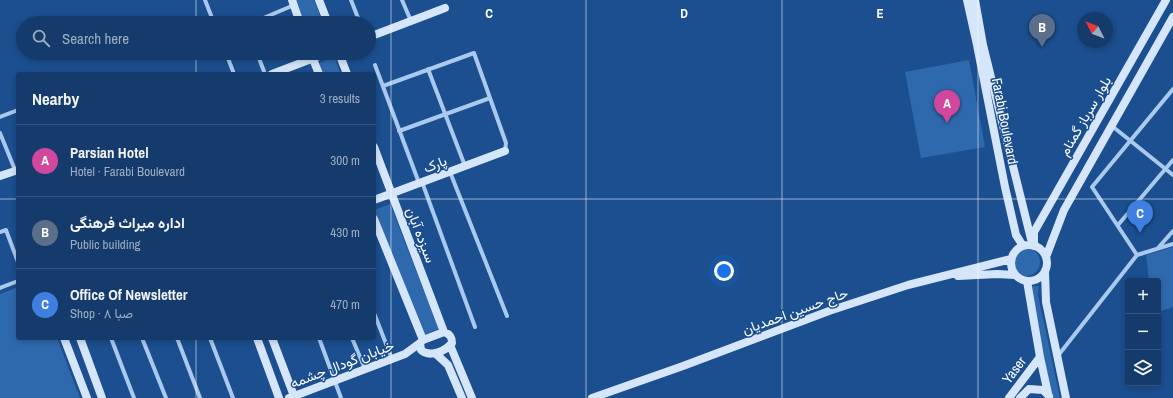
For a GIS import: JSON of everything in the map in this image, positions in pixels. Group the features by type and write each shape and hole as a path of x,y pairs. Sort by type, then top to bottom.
{"main road":[{"path":"319,0 325,16"},
{"name":"Farabi Boulevard","path":"967,0 1030,235 1029,246"},
{"name":"Farabi Boulevard","path":"975,0 980,45 1005,186 1016,235 1029,246"},
{"name":"بلوار سرباز گمنام","path":"1029,246 1034,232 1166,0"},
{"path":"293,3 298,16"},
{"path":"376,34 445,8"},
{"name":"بلوار سرباز گمنام","path":"1046,257 1064,210 1173,18"},
{"path":"276,72 303,60"},
{"path":"314,60 318,72"},
{"path":"341,60 345,72"},
{"name":"پارک","path":"376,199 504,151"},
{"name":"سیزده آبان","path":"376,152 444,332 451,336 452,343 450,345"},
{"path":"0,176 16,171"},
{"path":"1005,186 1017,184"},
{"path":"376,224 422,342 421,350 424,353"},
{"path":"1045,271 1037,279 1027,281 1020,279 1015,275 1011,267 1011,258 1016,251 1029,246 1041,250 1046,257 1046,302 1066,398"},
{"name":"حاج حسین احمدیان","path":"592,398 683,366 829,311 908,285 1011,258"},
{"path":"942,277 997,274 1015,275"},
{"path":"1027,281 1040,357 1049,397"},
{"path":"405,354 422,342 444,332"},
{"path":"65,340 87,398"},
{"path":"81,340 102,398"},
{"path":"258,340 279,398"},
{"path":"273,340 291,397"},
{"path":"405,354 435,353 444,350 450,345 472,398"},
{"path":"435,353 448,365 462,398"},
{"name":"خیابان گودال چشمه","path":"291,397 405,354"},
{"name":"Yaser","path":"1008,398 1040,357"},
{"name":"Yaser","path":"1020,398 1029,389 1043,390 1049,397"}],"street":[{"path":"206,0 212,16"},
{"path":"351,0 357,16"},
{"path":"402,0 411,21"},
{"path":"266,16 293,3"},
{"path":"383,86 474,53 506,143 504,151"},
{"path":"229,60 233,72"},
{"path":"260,60 264,72"},
{"path":"375,65 475,327"},
{"path":"428,69 465,166"},
{"path":"1137,255 1092,188 1173,89"},
{"path":"399,131 490,98"},
{"path":"0,117 16,111"},
{"path":"1112,126 1173,175"},
{"path":"0,133 16,169"},
{"path":"1118,225 1173,160"},
{"path":"450,172 507,316"},
{"path":"0,232 6,230 16,257"},
{"path":"1158,248 1173,231"},
{"path":"1057,357 1137,255 1173,244"},
{"path":"0,288 16,282"},
{"path":"376,317 392,359"},
{"path":"111,340 134,398"},
{"path":"143,340 166,398"},
{"path":"178,340 200,398"},
{"path":"211,340 233,398"},
{"path":"320,340 336,380 341,398"},
{"path":"353,340 365,369"}],"shaded area":[{"path":"294,0 314,0 320,16 300,16"},
{"path":"327,60 335,60 340,72 320,72 317,64"},
{"path":"969,60 985,147 921,158 905,72"},
{"path":"390,204 439,329 422,336 376,220 376,209"},
{"path":"1173,247 1173,307 1161,311 1161,278 1149,278 1146,255"},
{"path":"1026,248 1036,252 1040,262 1036,272 1026,276 1016,272 1012,262 1016,252"},
{"path":"1030,286 1039,286 1038,295 1060,398 1052,398"},
{"path":"16,288 16,340 58,340 80,398 0,398 0,294"}],"place":[{"name":"اداره میراث فرهنگی","path":"1042,47"},
{"name":"Parsian Hotel","path":"947,123"},
{"name":"Office Of Newsletter","path":"1140,233"}]}
